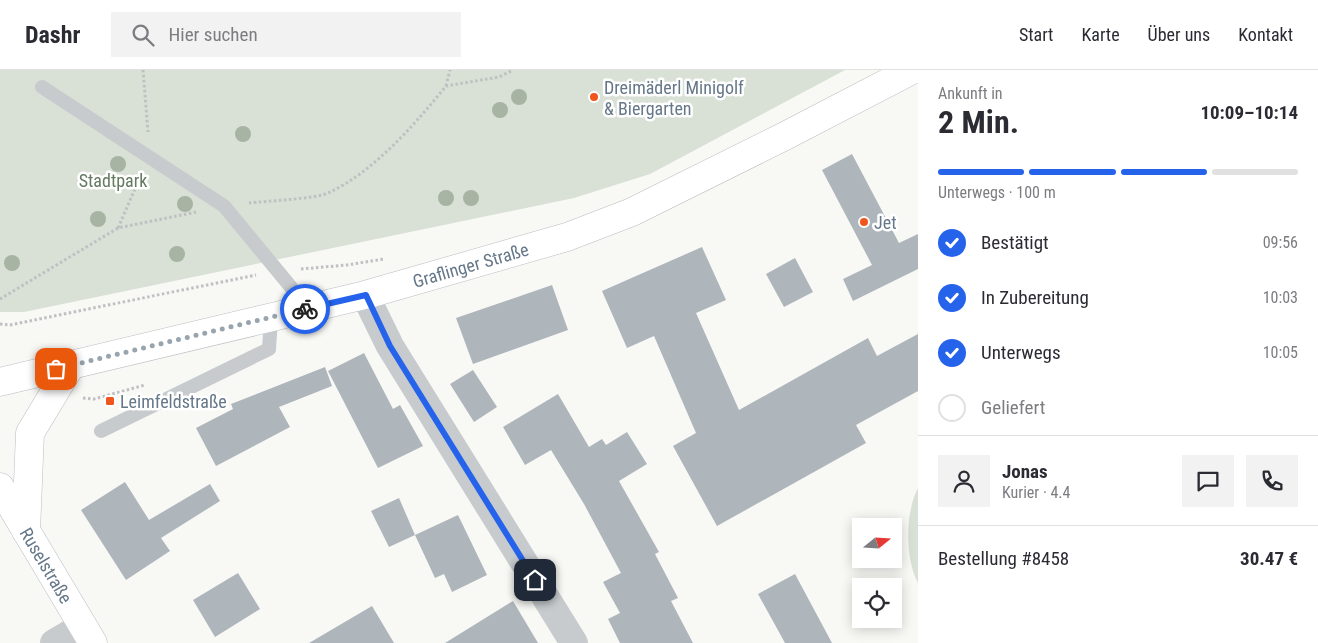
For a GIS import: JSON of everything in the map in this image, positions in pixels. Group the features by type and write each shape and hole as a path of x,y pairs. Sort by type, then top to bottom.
{"street":[{"name":"Graflinger Straße","path":"0,382 366,295 567,237 632,212 783,138 912,70"},
{"path":"366,295 390,346 574,643"},
{"path":"26,531 30,433 71,365"},
{"name":"Ruselstraße","path":"0,487 88,635"},
{"path":"54,643 88,635"}],"lane":[{"path":"42,88 224,206 308,309"},
{"path":"101,431 269,349 271,318"}],"path":[{"path":"0,299 118,228 224,206 327,194 371,166 413,127 446,86 450,70"},
{"path":"446,86 499,77 513,70"},
{"path":"0,324 10,325 277,271 347,265 394,257"}],"green space":[{"name":"Stadtpark","path":"0,70 845,70 650,174 574,198 24,312 0,312"},
{"path":"918,488 918,583 911,561 908,536 911,510"}],"building":[{"path":"852,154 899,243 918,234 918,269 853,301 843,279 872,265 822,170"},
{"path":"702,247 726,300 696,313 739,410 868,338 877,356 918,334 918,391 856,425 866,443 717,526 673,446 696,433 654,336 627,348 602,291"},
{"path":"795,258 813,292 784,307 766,274"},
{"path":"552,285 568,330 473,364 456,318"},
{"path":"364,353 393,409 400,405 423,446 378,468 328,371"},
{"path":"325,367 332,386 279,407 290,427 216,466 196,428 233,409 231,404"},
{"path":"473,370 497,407 474,422 450,384"},
{"path":"558,394 589,447 602,439 606,445 627,432 647,464 619,481 659,552 655,554 678,598 671,601 693,643 620,643 608,619 620,613 603,582 621,573 584,504 551,450 525,465 503,427"},
{"path":"125,482 149,520 210,484 220,501 161,538 170,551 126,580 81,510"},
{"path":"399,498 415,535 389,547 371,511"},
{"path":"458,515 487,575 452,592 444,574 435,578 415,535"},
{"path":"238,573 260,609 215,637 193,600"},
{"path":"795,574 832,643 785,643 758,594"},
{"path":"513,601 538,643 445,643"},
{"path":"372,606 394,643 309,643"}],"way so far":[{"path":"56,369 305,309"}],"place":[{"name":"Dreimäderl Minigolf & Biergarten","path":"594,97"},
{"name":"Jet","path":"864,222"},
{"name":"Leimfeldstraße","path":"110,401"}],"route":[{"path":"305,309 366,295 390,346 535,580"}]}
